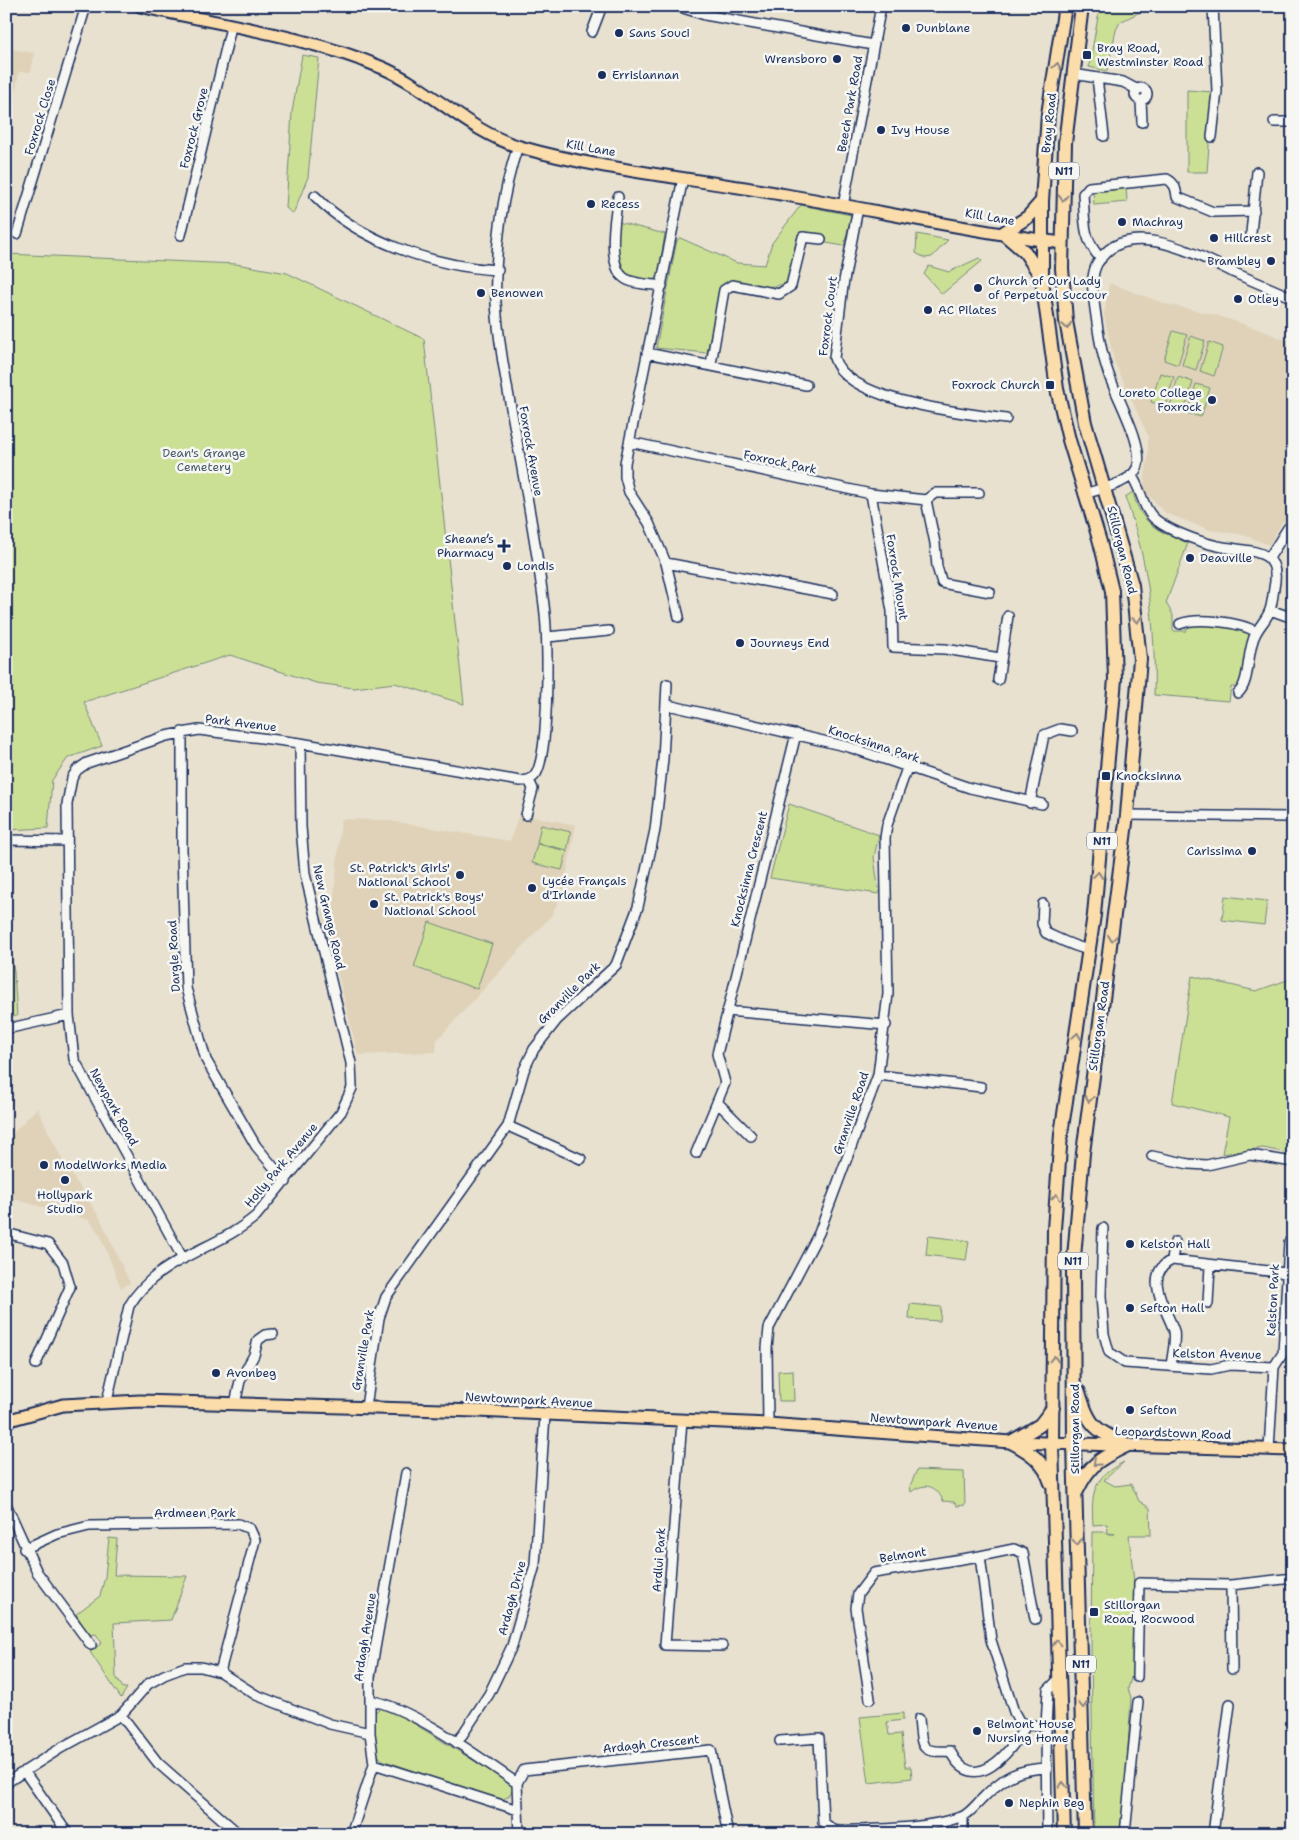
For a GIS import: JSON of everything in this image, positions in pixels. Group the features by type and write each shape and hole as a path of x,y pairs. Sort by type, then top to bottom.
{"highway":[{"name":"Bray Road","path":"1041,240 1048,114 1065,6"},
{"name":"Bray Road","path":"1062,228 1065,143 1082,6"},
{"path":"1042,201 1028,217 1003,233 1025,252 1042,280"},
{"name":"Stillorgan Road","path":"1062,228 1066,322 1086,422 1132,585 1140,659 1127,815 1093,1070 1078,1200 1073,1269 1074,1445 1085,1834"},
{"name":"Stillorgan Road","path":"1041,240 1042,280 1054,372 1084,494 1100,542 1112,591 1115,630 1115,679 1112,726 1090,950 1061,1134 1055,1210 1052,1302 1052,1444 1059,1679"},
{"name":"N11","path":"1075,1379 1086,1417 1097,1430 1128,1445"},
{"path":"1011,1442 1044,1422 1053,1408"},
{"name":"N11","path":"1011,1442 1028,1451 1040,1461 1048,1474 1054,1493"},
{"path":"1076,1494 1085,1474 1096,1461 1128,1445"},
{"name":"N11","path":"1059,1679 1064,1834"}],"main road":[{"name":"Kill Lane","path":"140,6 161,9 320,47 386,69 464,119 518,146 554,155 1062,243"},
{"name":"Newtownpark Avenue","path":"6,1421 63,1405 107,1401 366,1407 682,1420 768,1424 1052,1444"},
{"name":"Leopardstown Road","path":"1052,1444 1293,1450"}],"street":[{"name":"Foxrock Close","path":"17,234 86,6"},
{"path":"592,32 602,6"},
{"path":"677,6 704,15 873,45"},
{"name":"Beech Park Road","path":"844,206 881,6"},
{"path":"1212,6 1217,91 1212,137"},
{"name":"Foxrock Grove","path":"181,235 232,27"},
{"path":"1073,74 1124,82 1138,90 1143,89 1147,94 1141,100 1142,122"},
{"path":"1097,78 1104,136"},
{"path":"1274,122 1293,122"},
{"name":"Foxrock Avenue","path":"518,146 510,171 501,216 496,301 500,349 539,573 547,637 546,717 537,772 529,780"},
{"path":"1251,233 1257,172"},
{"path":"679,618 666,563 649,523 629,492 624,477 625,463 683,178"},
{"path":"1101,259 1092,249 1086,237 1083,194 1089,186 1167,179 1176,188 1177,197 1206,210 1254,211"},
{"path":"314,196 327,209 357,227 420,258 498,270"},
{"path":"618,197 612,232 618,268 623,277 633,281 662,286"},
{"name":"Foxrock Court","path":"858,208 843,286 834,358 837,368 845,376 868,389 903,401 938,410 1006,419"},
{"path":"711,364 724,290 732,285 778,294 791,286 803,237 821,239"},
{"path":"1084,494 1105,488 1132,474 1137,468 1138,450 1109,375 1098,334 1092,280 1095,269 1101,259 1114,248 1130,241 1170,244 1293,298"},
{"path":"647,353 711,364 806,385"},
{"name":"Foxrock Park","path":"630,442 871,494 926,500 934,493 979,493"},
{"path":"1132,474 1139,486 1145,505 1158,522 1192,538 1222,547 1253,550 1269,558 1276,572 1270,610 1256,632 1248,658 1245,686 1238,693"},
{"name":"Foxrock Mount","path":"871,494 892,611 893,646 945,649 1000,658"},
{"path":"926,500 942,583 990,592"},
{"path":"1269,558 1288,528"},
{"path":"666,563 833,594"},
{"path":"1270,610 1293,618"},
{"path":"998,680 1008,616"},
{"path":"1180,624 1190,620 1224,623 1240,625 1256,632"},
{"path":"547,637 609,631"},
{"name":"Granville Park","path":"366,1407 379,1318 386,1297 508,1126 524,1070 534,1049 557,1020 616,965 638,907 655,830 664,759 668,705 667,684"},
{"name":"Knocksinna Park","path":"668,705 796,734 856,750 970,788 1030,803 1042,804"},
{"path":"1030,803 1044,735 1060,729 1072,730"},
{"name":"Park Avenue","path":"72,778 77,770 87,763 182,732 199,730 300,743 520,781 529,780"},
{"name":"Dargle Road","path":"182,732 182,850 186,988 206,1060 256,1146 286,1182"},
{"name":"Knocksinna Crescent","path":"717,1102 725,1084 717,1054 796,734"},
{"name":"New Grange Road","path":"300,743 301,827 304,874 344,1034"},
{"name":"Granville Road","path":"768,1424 767,1348 769,1328 819,1233 878,1074 886,1024 888,994 885,838 887,825 907,768"},
{"name":"Newpark Road","path":"72,778 67,804 67,841 69,1015 74,1059 182,1258"},
{"path":"526,815 532,789 529,780"},
{"path":"1127,815 1293,817"},
{"path":"6,840 67,841"},
{"path":"1044,904 1042,924 1046,933 1056,936 1073,947 1090,950"},
{"path":"727,1011 886,1024"},
{"path":"6,1029 69,1015"},
{"name":"Holly Park Avenue","path":"107,1401 129,1306 144,1284 182,1258 240,1230 256,1216 286,1182 341,1112 352,1088 351,1063 344,1034"},
{"path":"878,1074 981,1087"},
{"path":"696,1153 717,1102 750,1136"},
{"path":"508,1126 581,1159"},
{"path":"1152,1156 1207,1165 1250,1155 1293,1162"},
{"name":"Kelston Avenue","path":"1104,1228 1102,1296 1104,1334 1109,1352 1125,1363 1211,1369 1230,1364 1274,1367"},
{"path":"6,1233 48,1244 63,1263 70,1286 36,1364"},
{"path":"1172,1260 1175,1242"},
{"name":"Kelston Park","path":"1269,1449 1274,1367 1283,1353 1286,1273 1289,1242 1293,1242"},
{"path":"1171,1366 1174,1333 1159,1297 1157,1281 1158,1272 1164,1264 1172,1260 1210,1266 1286,1273"},
{"path":"1208,1303 1210,1266"},
{"path":"235,1404 240,1381 254,1355 258,1340 265,1335 272,1334"},
{"name":"Ardagh Drive","path":"457,1743 489,1694 512,1646 535,1565 545,1415"},
{"name":"Ardlui Park","path":"682,1420 664,1645 722,1646"},
{"name":"Ardagh Avenue","path":"351,1834 374,1764 370,1733 370,1677 406,1473"},
{"path":"6,1504 24,1549 37,1572 90,1645"},
{"name":"Ardmeen Park","path":"24,1549 57,1534 89,1526 238,1524 250,1529 255,1540 220,1672"},
{"name":"Belmont","path":"870,1700 856,1608 858,1594 874,1573 1014,1549 1023,1553 1034,1619"},
{"path":"980,1556 992,1640 1014,1712 1019,1721 1026,1725 1046,1726"},
{"path":"1137,1677 1139,1583 1231,1585 1293,1578"},
{"path":"1231,1585 1232,1669"},
{"path":"6,1782 61,1748 121,1716 143,1689 164,1675 185,1667 201,1667 220,1672 256,1695 330,1724 370,1733"},
{"path":"1047,1834 1046,1726 1048,1690 1059,1679"},
{"path":"370,1700 388,1704 457,1743 517,1783 519,1834"},
{"path":"1125,1834 1138,1702"},
{"path":"1213,1834 1230,1704"},
{"path":"121,1716 158,1763 240,1834"},
{"path":"919,1719 921,1738 925,1748 931,1752 950,1751 956,1763 966,1770 975,1771 988,1770 1013,1745 1026,1725"},
{"path":"780,1741 819,1738 824,1822 835,1831 866,1832 962,1817 994,1786 1012,1774 1024,1770 1047,1768"},
{"name":"Ardagh Crescent","path":"517,1783 524,1770 711,1750 728,1834"},
{"path":"374,1764 518,1810"},
{"path":"24,1772 68,1834"},
{"path":"962,1817 963,1834"}],"shaded area":[{"path":"6,48 34,53 31,72 19,72 6,145"},
{"name":"Loreto College Foxrock","path":"1109,283 1166,304 1216,315 1293,343 1293,526 1282,522 1269,545 1244,535 1210,530 1165,513 1143,489 1148,458 1148,436 1114,361 1104,315"},
{"path":"519,814 576,825 563,892 551,916 437,1040 436,1052 358,1055 322,911 333,908 341,819 384,820 510,841"},
{"path":"37,1108 63,1161 100,1218 130,1283 121,1288 100,1235 89,1220 6,1197 6,1147 14,1132"}],"green space":[{"path":"1100,6 1152,6 1120,22 1116,30 1107,71 1089,67"},
{"path":"302,55 319,58 308,177 293,214 286,208 292,112"},
{"path":"1187,90 1213,92 1207,172 1187,172"},
{"path":"1126,187 1127,202 1094,205 1093,191"},
{"path":"801,205 851,215 844,246 797,238 787,282 781,285 768,286 734,280 720,288 707,353 656,348 677,240 680,238 737,263 765,265 772,243"},
{"path":"618,222 665,234 658,277 652,281 629,277 622,270 624,269 617,253"},
{"path":"917,234 948,240 932,257 925,258 916,253"},
{"name":"Dean's Grange Cemetery","path":"6,254 236,264 287,273 424,339 464,704 395,683 354,688 316,683 230,655 84,702 102,746 68,758 52,780 48,828 6,830"},
{"path":"979,258 982,261 942,294 924,274 929,266 949,272"},
{"path":"1173,331 1187,335 1178,365 1164,360"},
{"path":"1191,336 1205,341 1196,370 1182,365"},
{"path":"1209,342 1223,347 1214,376 1200,371"},
{"path":"1160,373 1174,377 1165,406 1151,402"},
{"path":"1178,377 1193,382 1184,411 1170,407"},
{"path":"1196,384 1210,388 1201,417 1187,413"},
{"path":"1133,492 1136,503 1146,520 1160,531 1188,543 1166,603 1173,615 1173,631 1186,631 1190,623 1230,626 1249,632 1241,687 1231,687 1229,701 1154,695 1154,645 1149,595 1140,546 1125,497"},
{"path":"789,804 879,835 874,857 879,894 770,878"},
{"path":"541,825 571,832 567,850 537,843"},
{"path":"537,844 567,851 562,870 532,863"},
{"path":"1225,896 1267,901 1264,925 1222,920"},
{"path":"429,922 492,944 477,989 414,967"},
{"path":"6,931 14,972 17,1016 6,1018"},
{"path":"1192,976 1256,991 1293,978 1293,1154 1263,1148 1222,1154 1229,1117 1172,1103"},
{"path":"928,1236 969,1241 966,1260 926,1255"},
{"path":"910,1304 941,1307 940,1321 909,1319"},
{"path":"793,1370 794,1401 779,1401 778,1371"},
{"path":"1124,1462 1104,1480 1115,1486 1131,1484 1139,1501 1150,1508 1151,1535 1129,1535 1134,1582 1133,1671 1128,1689 1131,1697 1123,1834 1094,1834 1091,1651 1092,1532 1115,1534 1108,1533 1107,1524 1093,1525 1093,1504 1096,1487 1100,1480"},
{"path":"917,1470 964,1472 965,1505 957,1506 954,1502 943,1501 937,1491 930,1487 921,1487 911,1492 910,1486"},
{"path":"109,1538 117,1539 114,1575 187,1576 171,1620 114,1623 116,1677 123,1688 127,1688 121,1698 90,1652 102,1643 96,1634 89,1635 76,1614 100,1596 105,1577"},
{"path":"383,1707 392,1710 510,1783 513,1788 509,1796 502,1800 382,1760 378,1756 374,1744 374,1723 376,1711"},
{"path":"903,1713 903,1720 887,1722 889,1735 901,1734 905,1767 911,1767 912,1778 869,1783 860,1717"}],"place":[{"name":"Dunblane","path":"906,28"},
{"name":"Sans Souci","path":"619,33"},
{"name":"Bray Road, Westminster Road","path":"1087,55"},
{"name":"Wrensboro","path":"837,59"},
{"name":"Errislannan","path":"602,75"},
{"name":"Ivy House","path":"881,130"},
{"name":"Recess","path":"591,204"},
{"name":"Machray","path":"1122,222"},
{"name":"Hillcrest","path":"1214,238"},
{"name":"Brambley","path":"1271,261"},
{"name":"Church of Our Lady of Perpetual Succour","path":"978,288"},
{"name":"Benowen","path":"481,293"},
{"name":"Otley","path":"1238,299"},
{"name":"AC Pilates","path":"928,310"},
{"name":"Foxrock Church","path":"1050,385"},
{"name":"Loreto College Foxrock","path":"1212,400"},
{"name":"Sheane’s Pharmacy","path":"504,546"},
{"name":"Deauville","path":"1190,558"},
{"name":"Londis","path":"507,566"},
{"name":"Journeys End","path":"740,643"},
{"name":"Knocksinna","path":"1106,776"},
{"name":"Carissima","path":"1252,851"},
{"name":"St. Patrick's Girls' National School","path":"460,875"},
{"name":"Lycée Français d'Irlande","path":"532,888"},
{"name":"St. Patrick's Boys' National School","path":"374,904"},
{"name":"ModelWorks Media","path":"44,1165"},
{"name":"Hollypark Studio","path":"65,1180"},
{"name":"Kelston Hall","path":"1130,1244"},
{"name":"Sefton Hall","path":"1130,1308"},
{"name":"Avonbeg","path":"216,1373"},
{"name":"Sefton","path":"1130,1410"},
{"name":"Stillorgan Road, Rocwood","path":"1094,1612"},
{"name":"Belmont House Nursing Home","path":"977,1731"},
{"name":"Nephin Beg","path":"1009,1803"}]}
